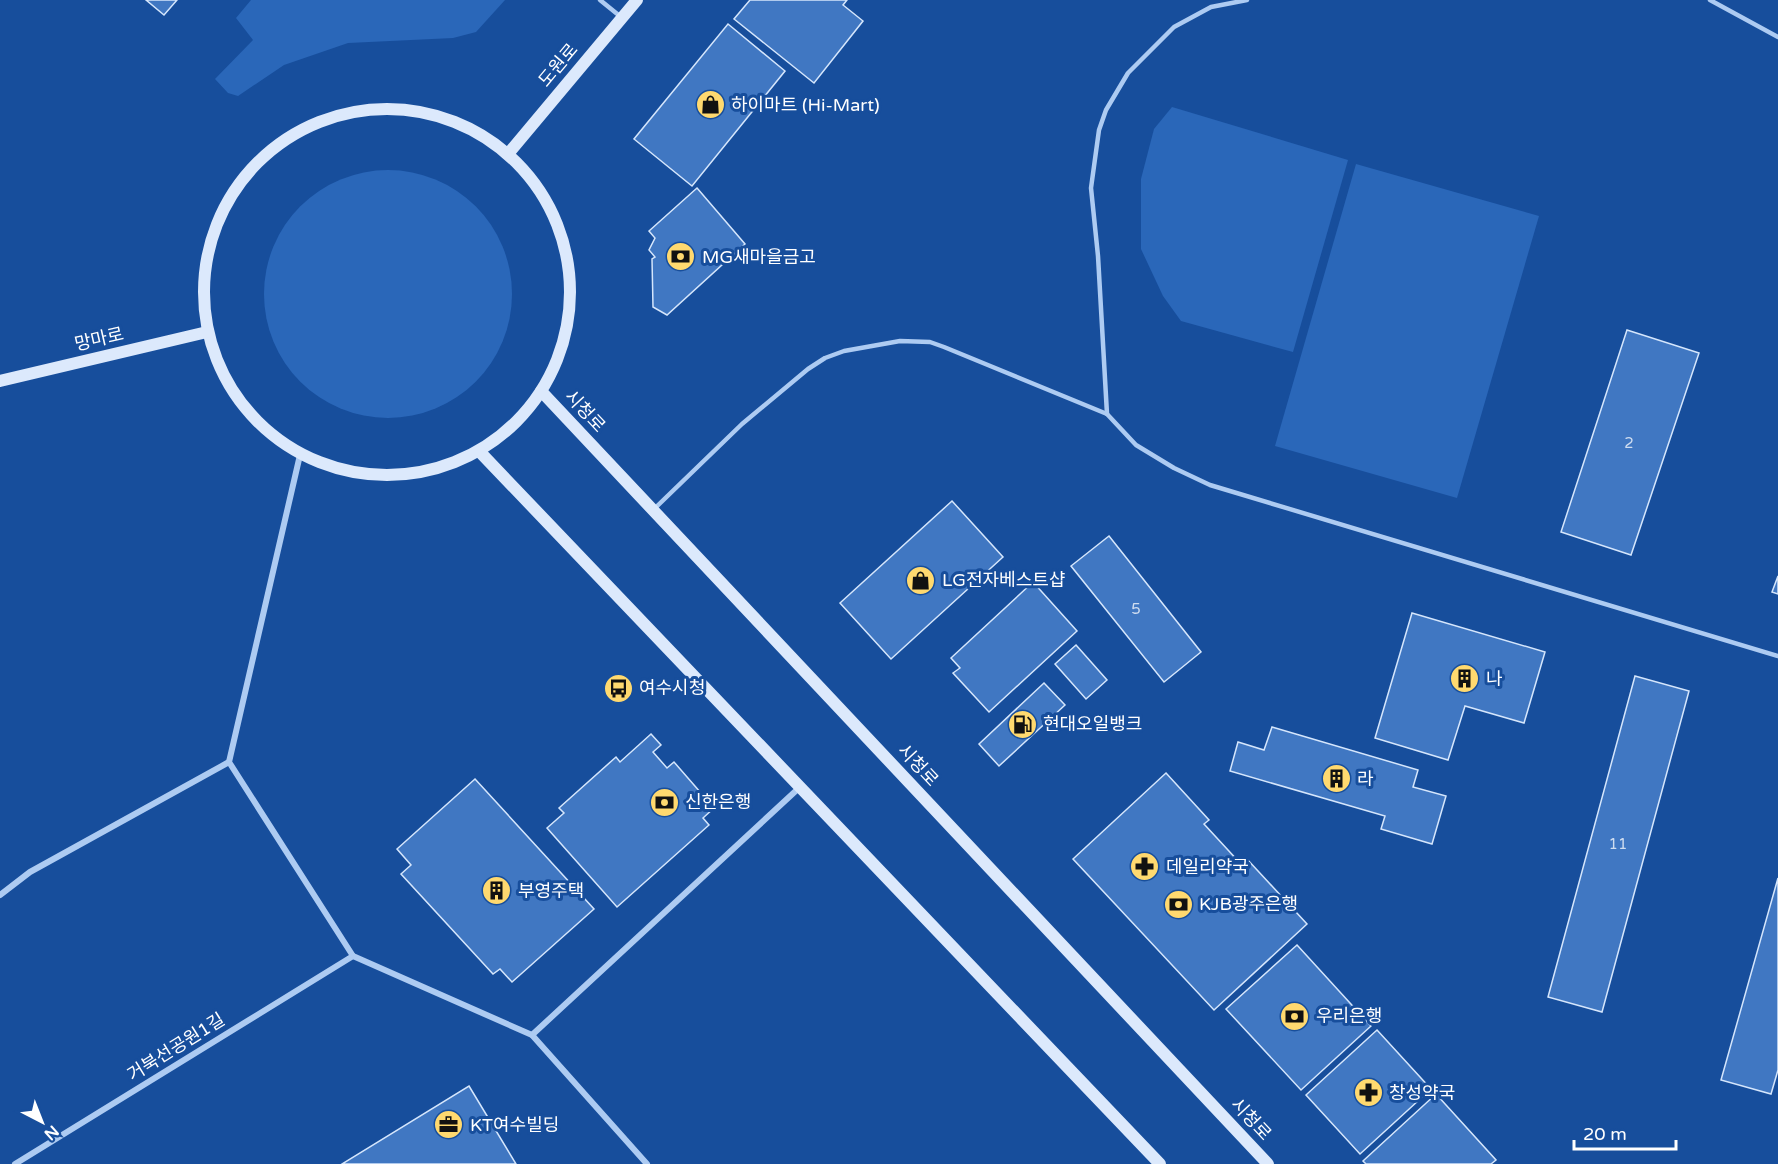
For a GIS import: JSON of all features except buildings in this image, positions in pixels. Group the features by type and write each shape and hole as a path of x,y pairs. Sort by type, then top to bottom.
{"street":[{"name":"도원로","path":"508,154 637,0"},
{"path":"381,108 426,113 470,128 508,154 537,186 552,215 569,266 569,309 562,341 541,391 514,424 479,451 436,469 390,476 344,471 300,455 262,429 237,400 218,368 207,332 204,271 221,213 256,163 293,135 335,116 381,108"},
{"name":"망마로","path":"0,381 207,332"},
{"name":"시청로","path":"541,391 1268,1164"},
{"path":"479,451 1160,1164"},
{"path":"300,455 229,762 352,956 532,1035 646,1164"},
{"path":"0,895 30,872 229,762"},
{"path":"532,1035 800,788"},
{"name":"거북선공원1길","path":"15,1164 352,956"}],"lane":[{"path":"600,0 622,18"},
{"path":"1107,414 1098,256 1091,189 1099,130 1106,110 1128,73 1174,27 1210,7 1247,0"},
{"path":"1710,0 1778,37"},
{"path":"653,510 792,381 825,358 863,346 900,341 930,342 1107,414 1136,446 1210,485 1778,656"}],"shaded area":[{"path":"251,0 505,0 476,32 453,38 348,43 284,65 238,96 228,93 215,79 253,40 236,18"},
{"path":"1172,107 1348,160 1293,352 1181,321 1163,296 1141,249 1141,179 1154,129"},
{"path":"1356,164 1539,216 1457,498 1275,446"},
{"path":"388,170 424,176 446,185 466,198 484,216 497,236 506,258 512,294 506,330 497,352 484,372 466,390 446,403 424,412 388,418 352,412 330,403 310,390 292,372 279,352 270,330 264,294 270,258 279,236 292,216 310,198 330,185 352,176"}],"place":[{"name":"하이마트 (Hi-Mart)","path":"710,105"},
{"name":"MG새마을금고","path":"681,257"},
{"name":"LG전자베스트샵","path":"921,580"},
{"name":"나","path":"1465,679"},
{"name":"여수시청","path":"618,688"},
{"name":"현대오일뱅크","path":"1022,724"},
{"name":"라","path":"1336,779"},
{"name":"신한은행","path":"664,802"},
{"name":"데일리약국","path":"1145,867"},
{"name":"부영주택","path":"497,891"},
{"name":"KJB광주은행","path":"1178,904"},
{"name":"우리은행","path":"1295,1016"},
{"name":"창성약국","path":"1368,1093"},
{"name":"KT여수빌딩","path":"449,1125"}]}
